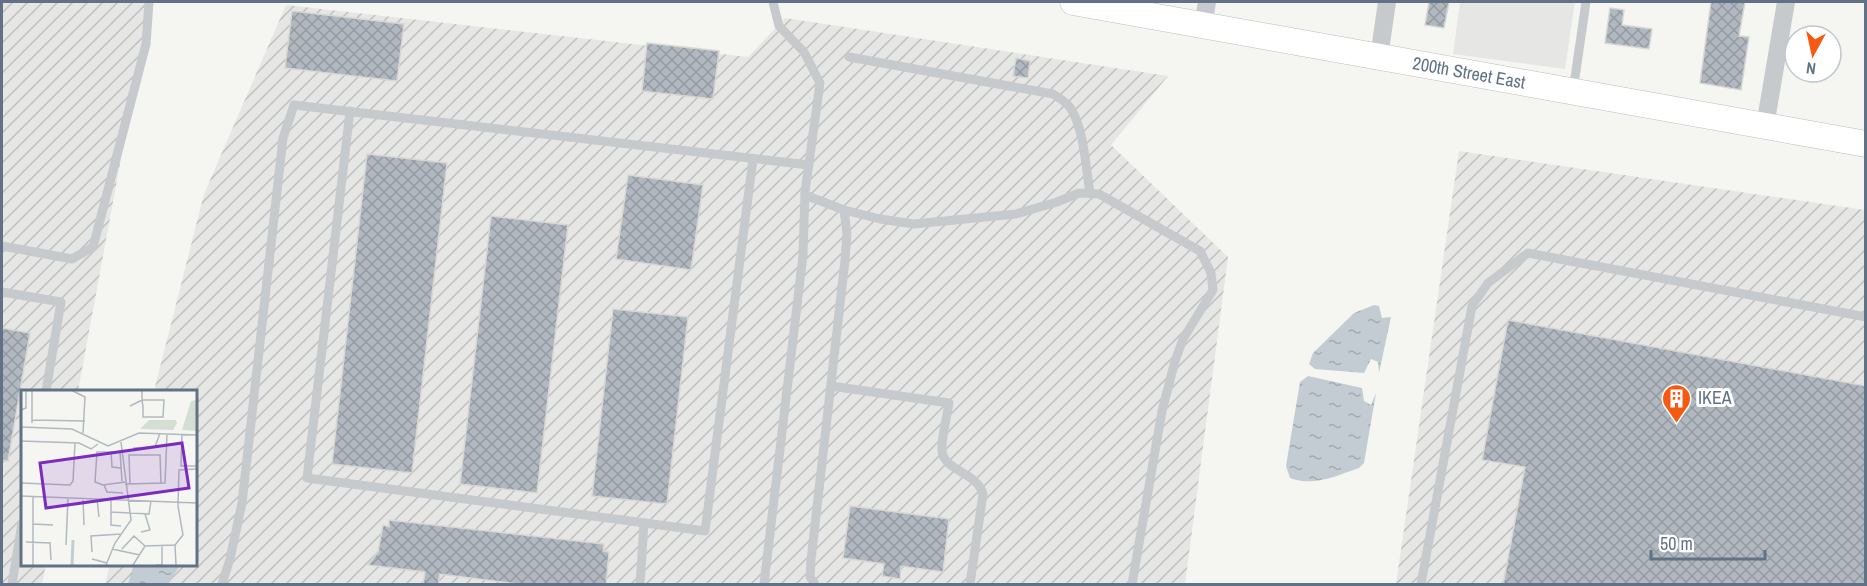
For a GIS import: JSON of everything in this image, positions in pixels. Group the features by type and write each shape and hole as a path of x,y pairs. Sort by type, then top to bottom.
{"street":[{"name":"200th Street East","path":"1073,2 1205,14 1379,57 1866,144"},
{"path":"1379,57 1387,2"},
{"path":"1765,126 1786,2"}],"lane":[{"path":"2,246 72,259 93,247 146,44 149,2"},
{"path":"764,585 803,255 805,195 820,83 804,52 779,26 773,2"},
{"path":"1573,92 1586,2"},
{"path":"849,57 1053,94 1071,108 1077,121 1090,193"},
{"path":"222,585 242,503 283,138 294,105 809,165"},
{"path":"351,111 307,478 705,531 753,159"},
{"path":"805,195 844,210 914,224 1016,214 1079,193 1099,194 1200,251 1211,273 1213,290 1184,339 1175,361 1162,411 1132,585"},
{"path":"815,585 810,577 811,560 847,234 844,210"},
{"path":"1421,585 1472,306 1488,283 1528,253 1866,317"},
{"path":"2,292 61,303 46,390"},
{"path":"831,386 949,404 942,451 945,459 953,467 974,478 981,486 983,494 970,585"},
{"path":"640,585 644,523"},
{"path":"12,585 21,529"}],"shaded area":[{"path":"2,2 150,2 78,390 21,390 21,565 46,565 42,584 2,584"},
{"path":"1460,2 1575,2 1565,69 1453,54"},
{"path":"286,5 748,57 785,18 1168,76 1111,145 1228,257 1185,584 105,584 110,565 196,565 196,390 154,390 204,194"},
{"path":"1459,151 1865,210 1865,584 1396,584"}],"water":[{"path":"1374,305 1379,306 1382,318 1391,317 1379,373 1378,362 1371,359 1364,373 1315,369 1309,364 1313,353 1354,313"},
{"path":"1308,376 1362,388 1364,401 1371,405 1376,393 1364,463 1359,468 1316,481 1290,478 1286,466 1300,382"},
{"path":"134,565 180,565 168,584 128,584"}],"building":[{"path":"1429,2 1449,2 1444,28 1425,25"},
{"path":"1711,2 1745,2 1739,36 1749,37 1741,90 1700,83"},
{"path":"1610,8 1624,10 1622,25 1652,29 1649,49 1605,43"},
{"path":"292,11 404,24 397,81 285,68"},
{"path":"647,43 719,51 713,99 642,91"},
{"path":"1016,58 1030,61 1028,78 1013,76"},
{"path":"367,154 447,163 412,473 332,464"},
{"path":"628,175 703,185 691,270 616,259"},
{"path":"491,216 568,225 537,493 460,484"},
{"path":"613,309 688,317 667,504 592,496"},
{"name":"IKEA","path":"1508,320 1866,386 1866,585 1503,585 1525,467 1482,460"},
{"path":"2,328 30,333 8,461 2,460"},
{"path":"850,506 949,519 943,572 901,566 900,579 882,576 884,564 843,558"},
{"path":"389,520 604,544 603,551 609,552 606,585 525,585 440,574 438,585 423,585 425,572 368,565 378,552 383,525 389,527"}],"place":[{"name":"IKEA","path":"1677,424"}]}
